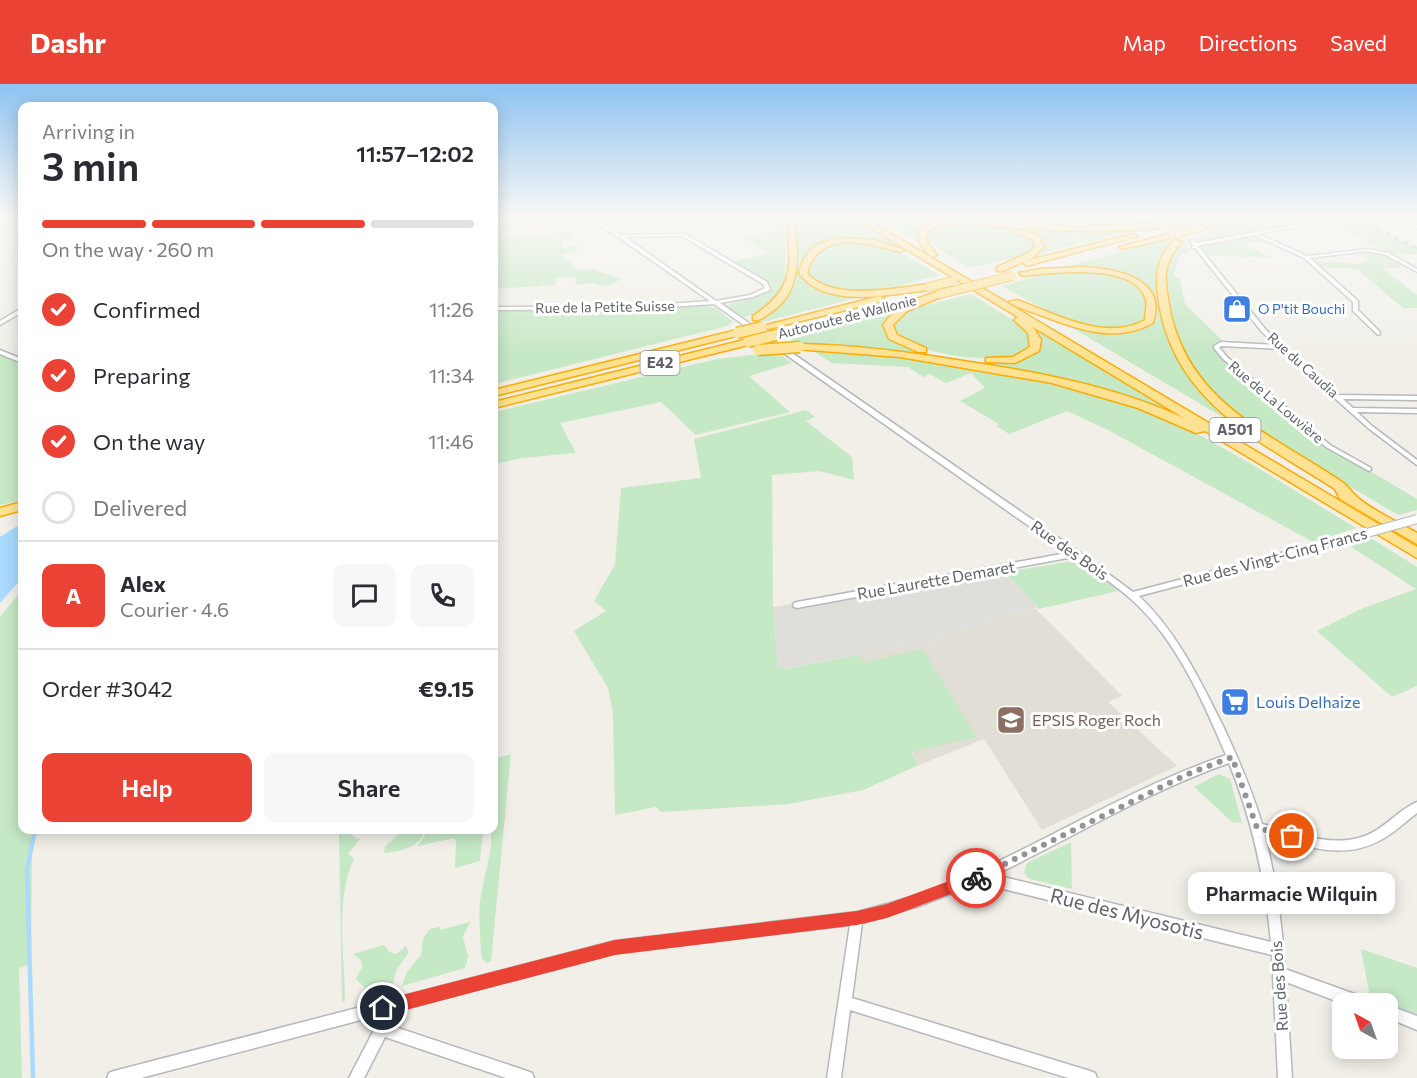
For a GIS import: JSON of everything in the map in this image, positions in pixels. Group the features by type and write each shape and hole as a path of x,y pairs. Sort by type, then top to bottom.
{"highway":[{"path":"734,331 782,301 791,283 791,263"},
{"path":"805,263 802,273 808,281 819,287 849,293 929,287"},
{"name":"A501","path":"942,263 1346,502 1417,539"},
{"path":"1000,269 1012,263"},
{"name":"Autoroute de Wallonie","path":"498,404 634,358 734,331 768,326 1026,263"},
{"name":"Autoroute de Wallonie","path":"570,380 748,342 1057,263"},
{"path":"1163,263 1160,282 1173,343 1185,366 1202,387 1238,418 1340,486 1346,502"},
{"path":"1012,305 1068,323 1109,331 1143,328 1150,321 1153,302 1149,292 1126,277 1092,270 1023,273"},
{"path":"940,294 897,313 890,321 889,333 907,345 927,352 977,359 1015,360 1033,351 1037,344 1032,331 1012,305"},
{"path":"498,392 759,350 800,347 867,349 1048,378 1113,395 1192,427 1307,490 1346,502"},
{"name":"A501","path":"1346,502 1417,553"},
{"path":"0,512 18,507"}],"street":[{"name":"Rue des Bois","path":"659,263 1076,554 1133,595 1159,622 1194,676 1232,757 1257,828 1269,880 1277,950 1285,1078"},
{"name":"Rue de la Petite Suisse","path":"498,309 716,304 765,292 768,287 729,263"},
{"name":"Rue du Caudia","path":"1213,263 1264,331 1352,410 1417,463"},
{"path":"1313,263 1356,302 1354,310 1378,333"},
{"path":"1404,263 1417,271"},
{"path":"0,323 18,312"},
{"name":"Rue de La Louvière","path":"1282,347 1221,344 1216,347 1225,358 1328,446 1369,470"},
{"path":"0,352 18,359"},
{"path":"1337,397 1417,398"},
{"path":"1352,410 1417,411"},
{"name":"Rue des Vingt-Cinq Francs","path":"1133,595 1417,519"},
{"name":"Rue Laurette Demaret","path":"797,605 1076,554"},
{"path":"114,1078 615,947 857,918 887,911 978,877 1188,774 1232,757"},
{"path":"1257,828 1328,844 1362,843 1377,836 1417,807"},
{"name":"Rue des Myosotis","path":"978,877 1277,950"},
{"path":"834,1078 857,918"},
{"path":"1279,973 1333,993"},
{"path":"845,1002 1090,1078"},
{"path":"356,1078 382,1029 383,1008"},
{"path":"1398,1016 1417,1023"},
{"path":"382,1029 526,1078"}],"shaded area":[{"path":"1004,571 1037,607 938,640 784,669 778,667 773,607 797,603 800,609"},
{"name":"EPSIS Roger Roch","path":"1035,608 1122,696 1108,702 1177,766 1042,830 984,739 919,765 859,655 938,640"}],"green space":[{"path":"498,263 571,263 579,270 592,269 622,279 606,287 591,283 576,285 575,277 557,278 555,285 498,289"},
{"path":"731,263 785,263 785,284 768,306 756,313 742,317 725,306 768,293 771,284 768,283 768,287"},
{"path":"795,263 802,263 798,269 803,278 810,285 819,289 829,292 872,294 763,322 758,319 773,310 783,300 794,276"},
{"path":"809,263 919,263 940,275 889,288 855,291 839,289 823,283 807,274"},
{"path":"962,263 990,263 970,268"},
{"path":"1079,263 1160,263 1158,284 1167,328 1175,351 1185,369 1211,399 1268,444 1064,323 1109,333 1132,332 1154,324 1157,313 1156,302 1151,291 1142,282 1116,272 1062,268"},
{"path":"1168,263 1177,263 1174,275 1180,279 1185,304 1227,345 1216,347 1328,446 1417,499 1417,510 1398,515 1262,432 1214,393 1197,374 1184,352 1171,314 1166,270"},
{"path":"1317,263 1405,264 1397,265 1402,268 1382,268 1417,295 1417,308 1403,308 1357,269 1321,267"},
{"path":"1079,270 1120,276 1139,285 1148,302 1146,321 1126,326 1088,325 1053,314 1002,286 1037,276"},
{"path":"971,294 1016,322 1030,337 1031,345 1017,355 970,357 951,355 916,346 893,331 893,320 911,309"},
{"path":"707,306 716,308 733,322 727,326 498,383 498,309"},
{"path":"891,312 882,326 892,338 931,355 955,360 1003,362 1023,358 1037,351 1034,330 1037,330 1246,453 1180,419 1100,390 863,348 797,344 785,336"},
{"path":"810,349 952,364 1048,381 1095,394 1140,409 1205,438 1356,528 1313,542 1108,430 1067,411 1009,434 997,426 999,424 960,401 985,388 971,373 946,383 930,374 923,377 908,367 832,363"},
{"path":"0,352 18,359 18,501 0,505"},
{"path":"777,352 792,363 749,376 790,412 696,435 661,402 560,423 576,453 523,458 498,463 498,411 717,359"},
{"path":"806,410 815,417 806,421 852,457 854,480 819,471 772,475 773,607 778,667 785,669 859,655 864,662 923,649 977,737 911,752 919,765 863,790 788,804 661,812 656,807 615,815 613,712 608,688 574,631 606,611 594,601 615,565 621,488 701,478 694,439"},
{"path":"1372,539 1417,567 1417,686 1392,697 1317,631 1361,609 1416,589 1350,546"},
{"path":"1073,561 1088,573 1094,572 1118,591 1039,609 1005,572"},
{"path":"18,595 18,834 34,834 31,964 19,968 22,1078 0,1078 0,617"},
{"path":"511,754 491,961 487,963 482,959 480,910 481,894 490,854 491,834 498,834 498,758"},
{"path":"1219,774 1230,779 1242,823 1232,822 1194,787"},
{"path":"339,834 350,834 357,839 361,838 348,854 354,859 344,892 342,910 345,1001 342,1002"},
{"path":"399,834 423,834 419,841 403,850 384,853 385,846"},
{"path":"426,834 483,834 480,861 455,868 456,841 454,838 418,846"},
{"path":"1071,842 1072,889 1030,879 1024,873 1027,863"},
{"path":"470,922 463,937 468,956 465,968 402,986 407,972 421,955 423,939 430,929 440,927 440,930"},
{"path":"384,945 389,952 396,954 406,946 409,952 396,971 392,988 367,990 356,979 362,967 361,960 353,954"},
{"path":"1361,949 1417,968 1417,1023 1398,1016 1398,993 1369,993"}],"water":[{"path":"18,526 18,583 0,603 0,537"}],"waterway":[{"path":"33,1078 27,869 34,834"}],"way so far":[{"path":"976,878 1202,767 1232,757 1257,828 1292,836"}],"place":[{"name":"O P'tit Bouchi","path":"1237,309"},
{"name":"Louis Delhaize","path":"1235,702"},
{"name":"EPSIS Roger Roch","path":"1011,720"},
{"name":"Pharmacie Wilquin","path":"1292,836"}],"route":[{"path":"383,1008 615,947 857,918 887,911 976,878"}]}
